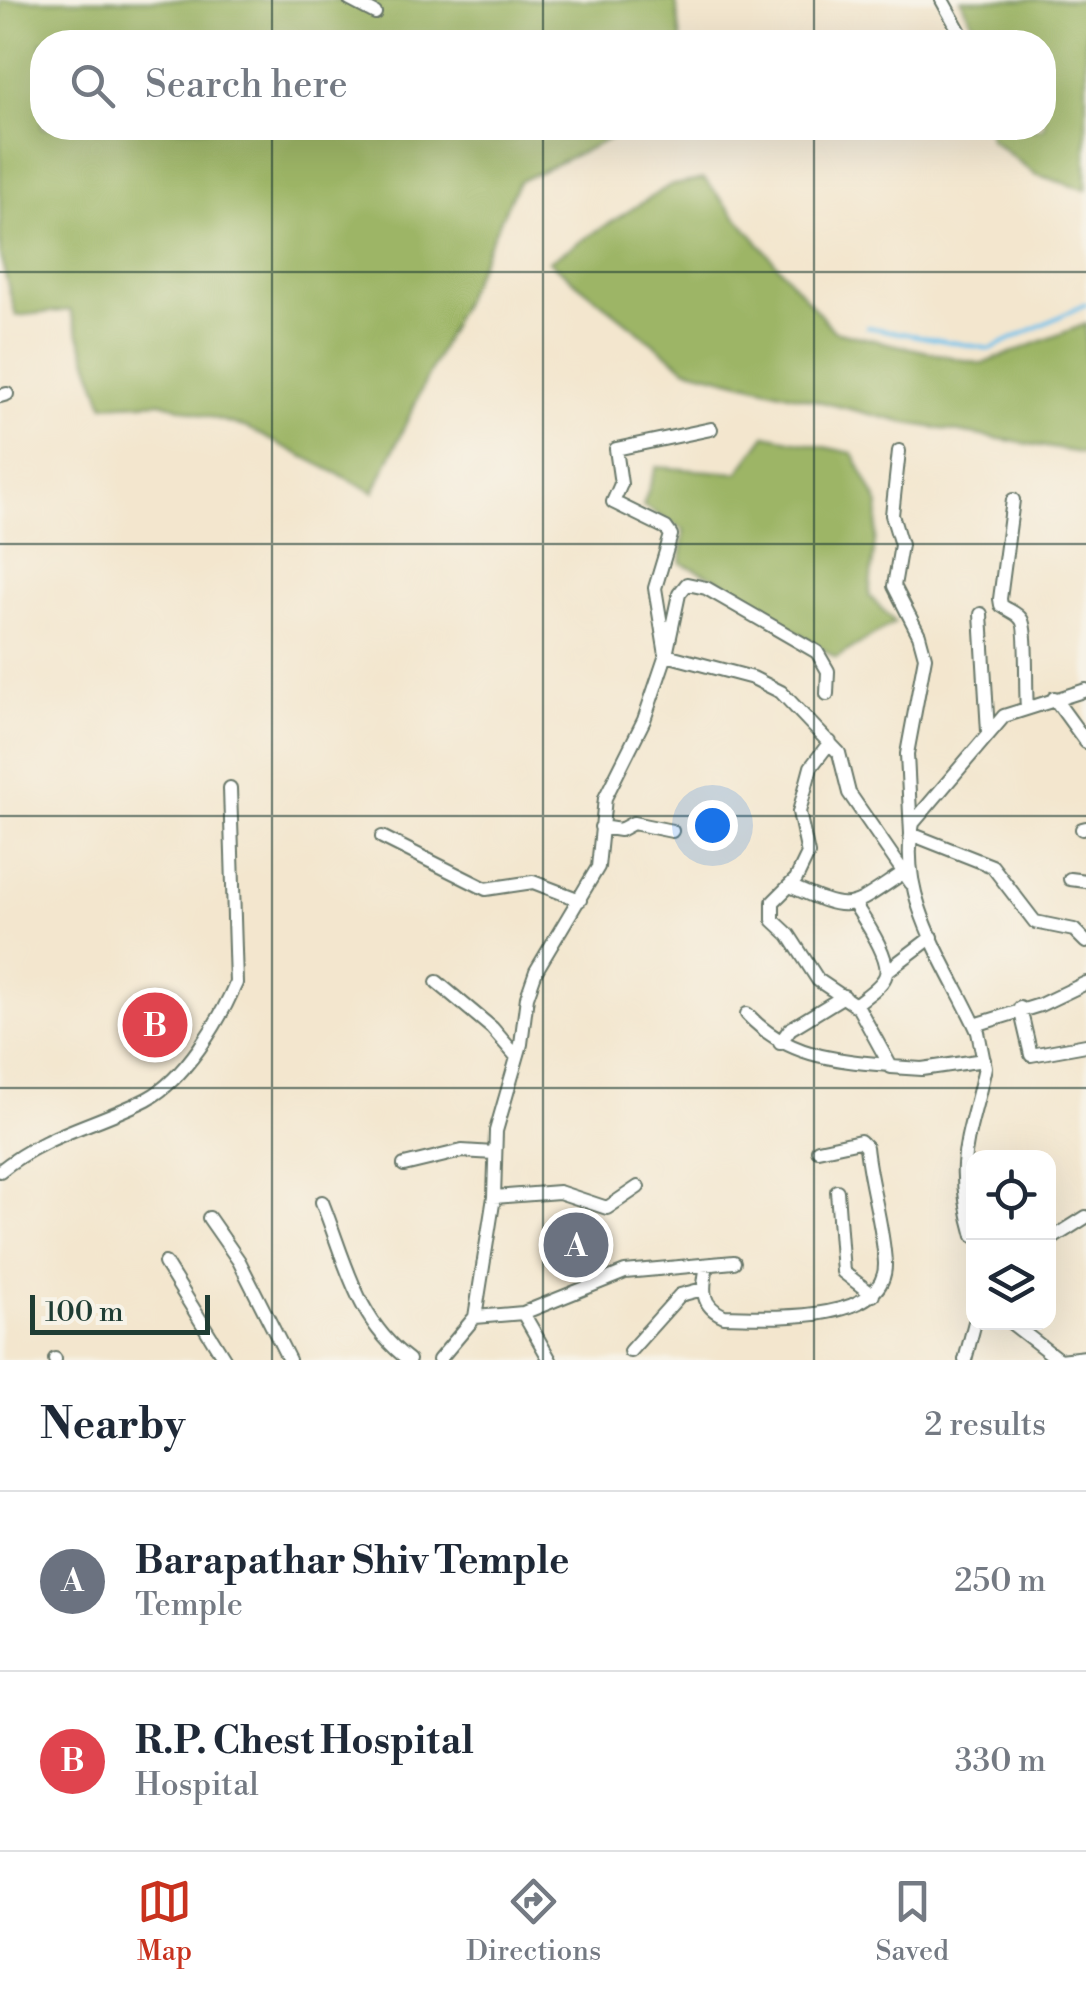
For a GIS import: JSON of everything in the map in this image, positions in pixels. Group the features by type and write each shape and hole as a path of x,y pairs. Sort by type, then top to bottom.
{"street":[{"path":"350,0 375,13"},
{"path":"942,0 959,30"},
{"path":"666,655 655,588 671,535 666,528 614,502 621,484 616,449 710,430"},
{"path":"898,451 892,515 901,544 894,586 898,602 920,635 925,657 907,754 911,834"},
{"path":"1012,500 1000,599 1001,606 1020,617 1026,631 1022,665 1027,707"},
{"path":"439,1360 475,1316 494,1197 494,1153 500,1110 536,971 598,867 605,798 644,720 666,655 679,594 686,584 695,584 818,652 828,670 826,694"},
{"path":"982,614 988,732"},
{"path":"666,655 768,684 839,754 849,792 907,878 975,1024 984,1060 963,1156 966,1210"},
{"path":"907,878 913,823 988,732 1004,716 1086,690"},
{"path":"1054,698 1086,742"},
{"path":"830,742 811,767 799,812 809,849 790,886 774,902 772,920 790,935 818,980 850,1000 870,1022 888,1065"},
{"path":"0,1171 28,1148 148,1098 168,1085 192,1059 225,1008 236,983 230,788"},
{"path":"602,827 620,830 634,823 672,830"},
{"path":"911,834 992,866 1035,922 1074,930 1086,942"},
{"path":"382,837 486,889 533,882 580,900"},
{"path":"790,886 833,905 855,905 907,878"},
{"path":"1070,879 1086,881"},
{"path":"855,905 874,934 887,970"},
{"path":"780,1043 790,1029 883,980 887,970 932,937"},
{"path":"436,982 492,1028 517,1056"},
{"path":"975,1024 1086,983"},
{"path":"1020,1008 1032,1055 1086,1045"},
{"path":"747,1014 796,1052 922,1069 984,1060"},
{"path":"707,1265 702,1289 713,1311 736,1316 855,1308 873,1295 885,1265 866,1147 860,1141 818,1150"},
{"path":"404,1165 462,1151 494,1153"},
{"path":"494,1197 559,1192 607,1208 638,1187"},
{"path":"837,1191 844,1272 873,1295"},
{"path":"322,1202 369,1322 383,1341 408,1360"},
{"path":"1050,1240 1086,1217"},
{"path":"209,1218 239,1260 288,1360"},
{"path":"475,1316 523,1314 625,1272 734,1262"},
{"path":"165,1263 225,1360"},
{"path":"630,1351 680,1295 702,1289"},
{"path":"523,1314 550,1360"},
{"path":"965,1360 973,1330"},
{"path":"1020,1330 1059,1360 1086,1357"}],"green space":[{"path":"0,0 676,0 680,30 30,30 30,140 607,140 518,182 374,492 247,428 161,402 104,405 70,310 16,316 0,255"},
{"path":"961,0 1086,0 1086,190 1035,174 991,140 1056,140 1056,30 976,30"},
{"path":"704,179 834,331 982,364 1086,324 1086,454 902,422 685,368 549,261 669,186"},
{"path":"766,435 853,453 879,505 869,596 895,622 836,658 718,579 681,563 684,530 643,506 656,467 738,473"}],"building":[{"path":"171,1002 183,1023 144,1045 132,1025"},
{"path":"578,1232 588,1236 592,1246 588,1256 578,1260 568,1256 564,1246 568,1236"}],"waterway":[{"path":"867,327 990,349 1086,304"}],"place":[{"name":"R.P. Chest Hospital","path":"155,1025"},
{"name":"Barapathar Shiv Temple","path":"576,1245"}]}
